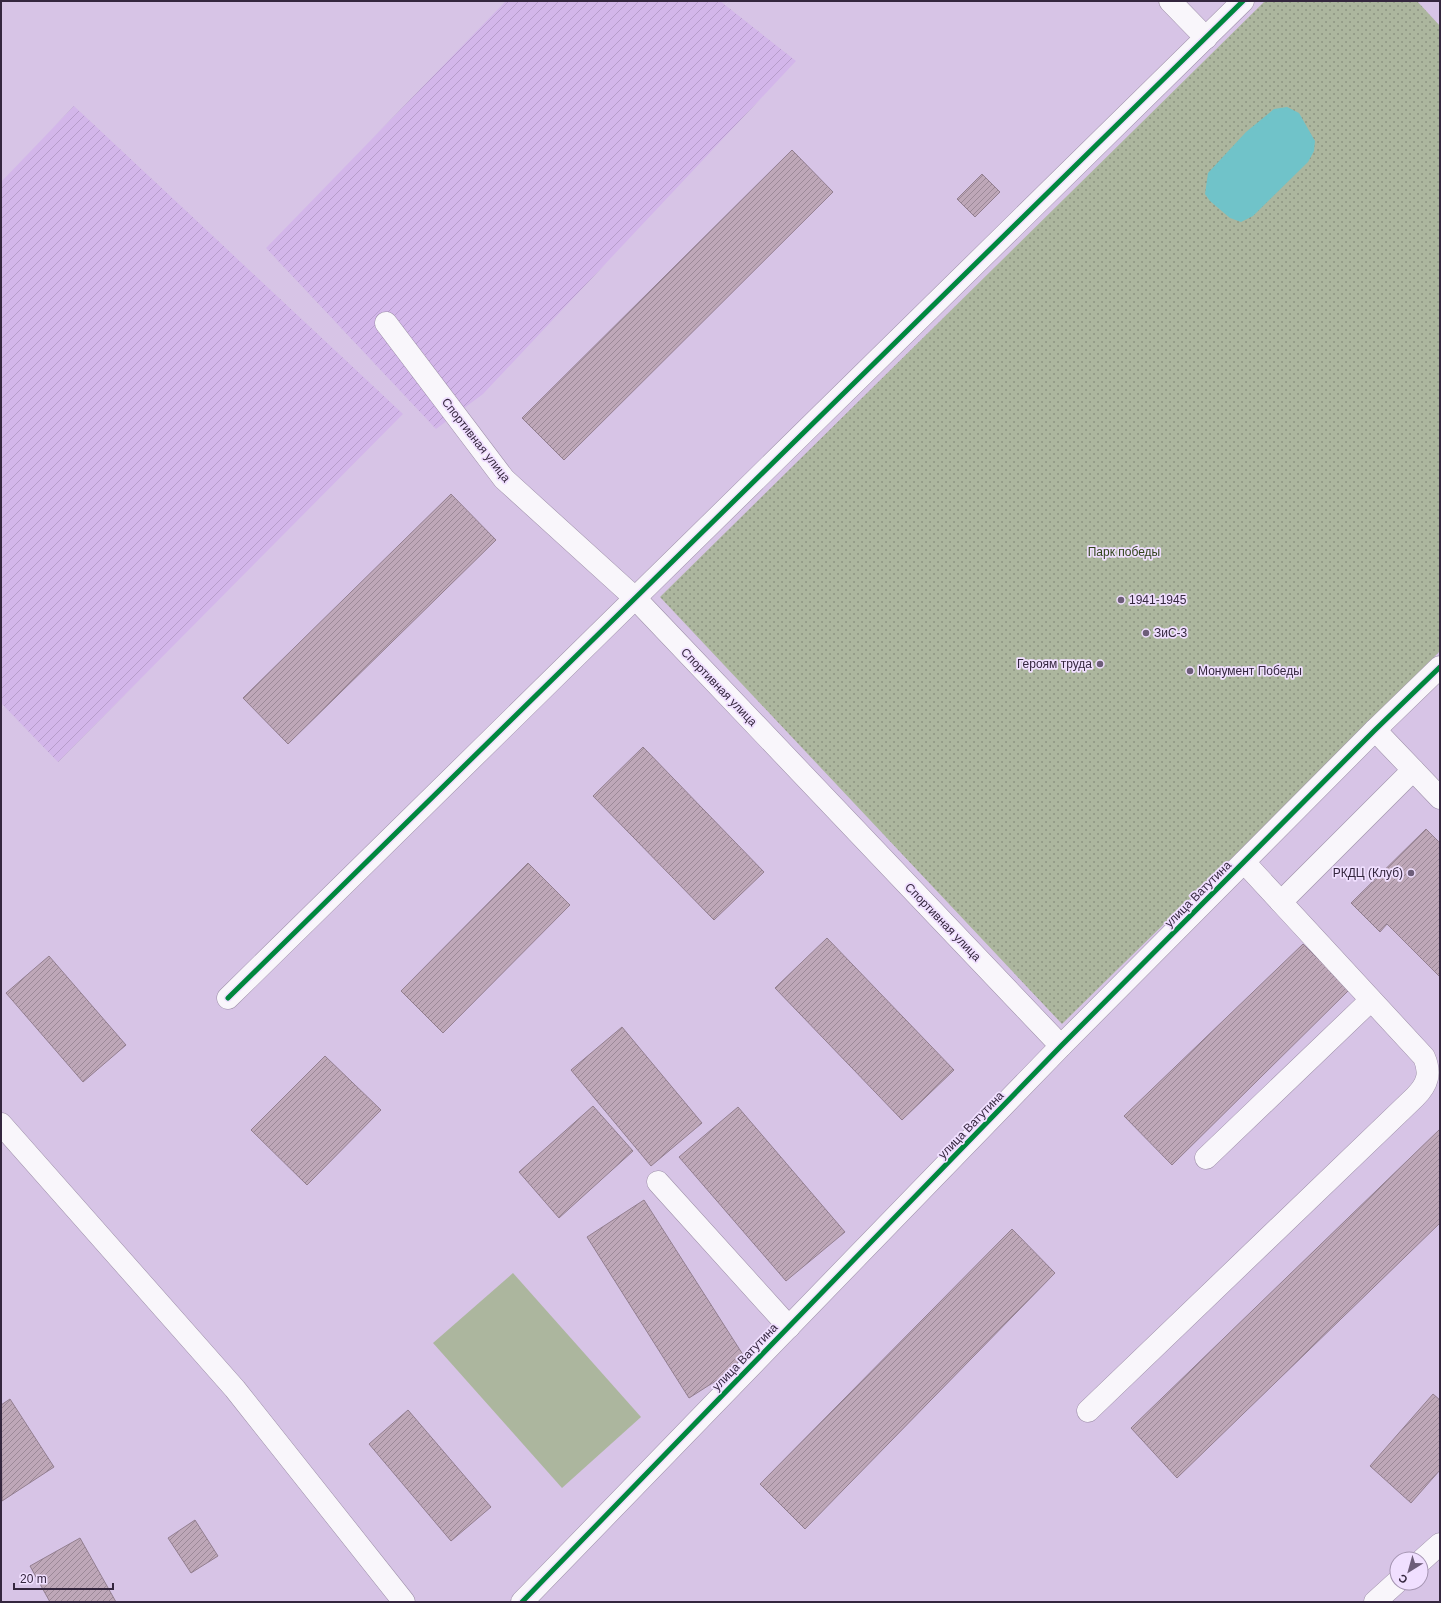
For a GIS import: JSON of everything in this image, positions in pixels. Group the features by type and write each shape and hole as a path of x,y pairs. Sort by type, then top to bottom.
{"street":[{"path":"1170,1 1206,38"},
{"path":"228,998 1243,1"},
{"name":"Спортивная улица","path":"386,323 504,479 635,598 1061,1046"},
{"name":"улица Ватутина","path":"522,1602 1061,1046 1375,730 1440,667"},
{"path":"1375,730 1440,798"},
{"path":"1281,902 1413,770"},
{"path":"1088,1411 1424,1088 1428,1077 1429,1067 1424,1057 1244,862"},
{"path":"1206,1158 1371,1000"},
{"path":"1,1124 235,1388 404,1602"},
{"path":"658,1182 789,1326"},
{"path":"1429,1554 1440,1544"},
{"path":"1375,1602 1389,1589"}],"shaded area":[{"path":"506,1 720,1 796,61 483,394 436,429 266,248"},
{"path":"74,106 403,414 58,762 1,703 1,182"},
{"path":"1287,107 1299,113 1315,141 1314,151 1308,162 1253,216 1241,222 1230,218 1210,201 1205,194 1208,173 1246,132 1274,109"}],"green space":[{"name":"Парк победы","path":"1265,1 1417,1 1440,26 1440,651 1299,792 1062,1024 660,597"},
{"path":"513,1273 641,1417 562,1488 433,1343"}],"building":[{"path":"792,150 833,192 564,460 522,418"},
{"path":"982,174 1000,192 975,217 957,199"},
{"path":"451,494 496,540 288,744 243,698"},
{"path":"643,747 764,872 714,920 593,796"},
{"name":"РКДЦ (Клуб)","path":"1426,829 1440,843 1440,977 1387,924 1380,932 1351,903"},
{"path":"528,863 570,905 443,1033 401,991"},
{"path":"827,938 954,1070 902,1120 775,988"},
{"path":"1303,944 1349,990 1172,1165 1124,1116"},
{"path":"49,956 126,1045 83,1082 6,993"},
{"path":"622,1027 702,1123 651,1166 571,1070"},
{"path":"325,1056 381,1110 307,1185 251,1130"},
{"path":"593,1106 633,1151 559,1218 519,1172"},
{"path":"738,1107 845,1232 786,1281 679,1157"},
{"path":"1440,1129 1440,1223 1177,1478 1131,1428"},
{"path":"644,1200 747,1361 689,1398 587,1237"},
{"path":"1012,1229 1055,1273 805,1529 760,1484"},
{"path":"1433,1394 1440,1400 1440,1470 1411,1503 1370,1466"},
{"path":"10,1399 54,1467 2,1501 1,1405"},
{"path":"408,1410 491,1507 451,1541 369,1444"},
{"path":"195,1520 218,1556 191,1573 168,1538"},
{"path":"80,1538 116,1602 50,1602 30,1566"}],"cycle path":[{"path":"228,998 1243,1"},
{"path":"522,1602 1061,1046 1375,730 1440,667"}],"place":[{"name":"1941-1945","path":"1121,600"},
{"name":"ЗиС-3","path":"1146,633"},
{"name":"Героям труда","path":"1100,664"},
{"name":"Монумент Победы","path":"1190,671"},
{"name":"РКДЦ (Клуб)","path":"1411,873"}]}
